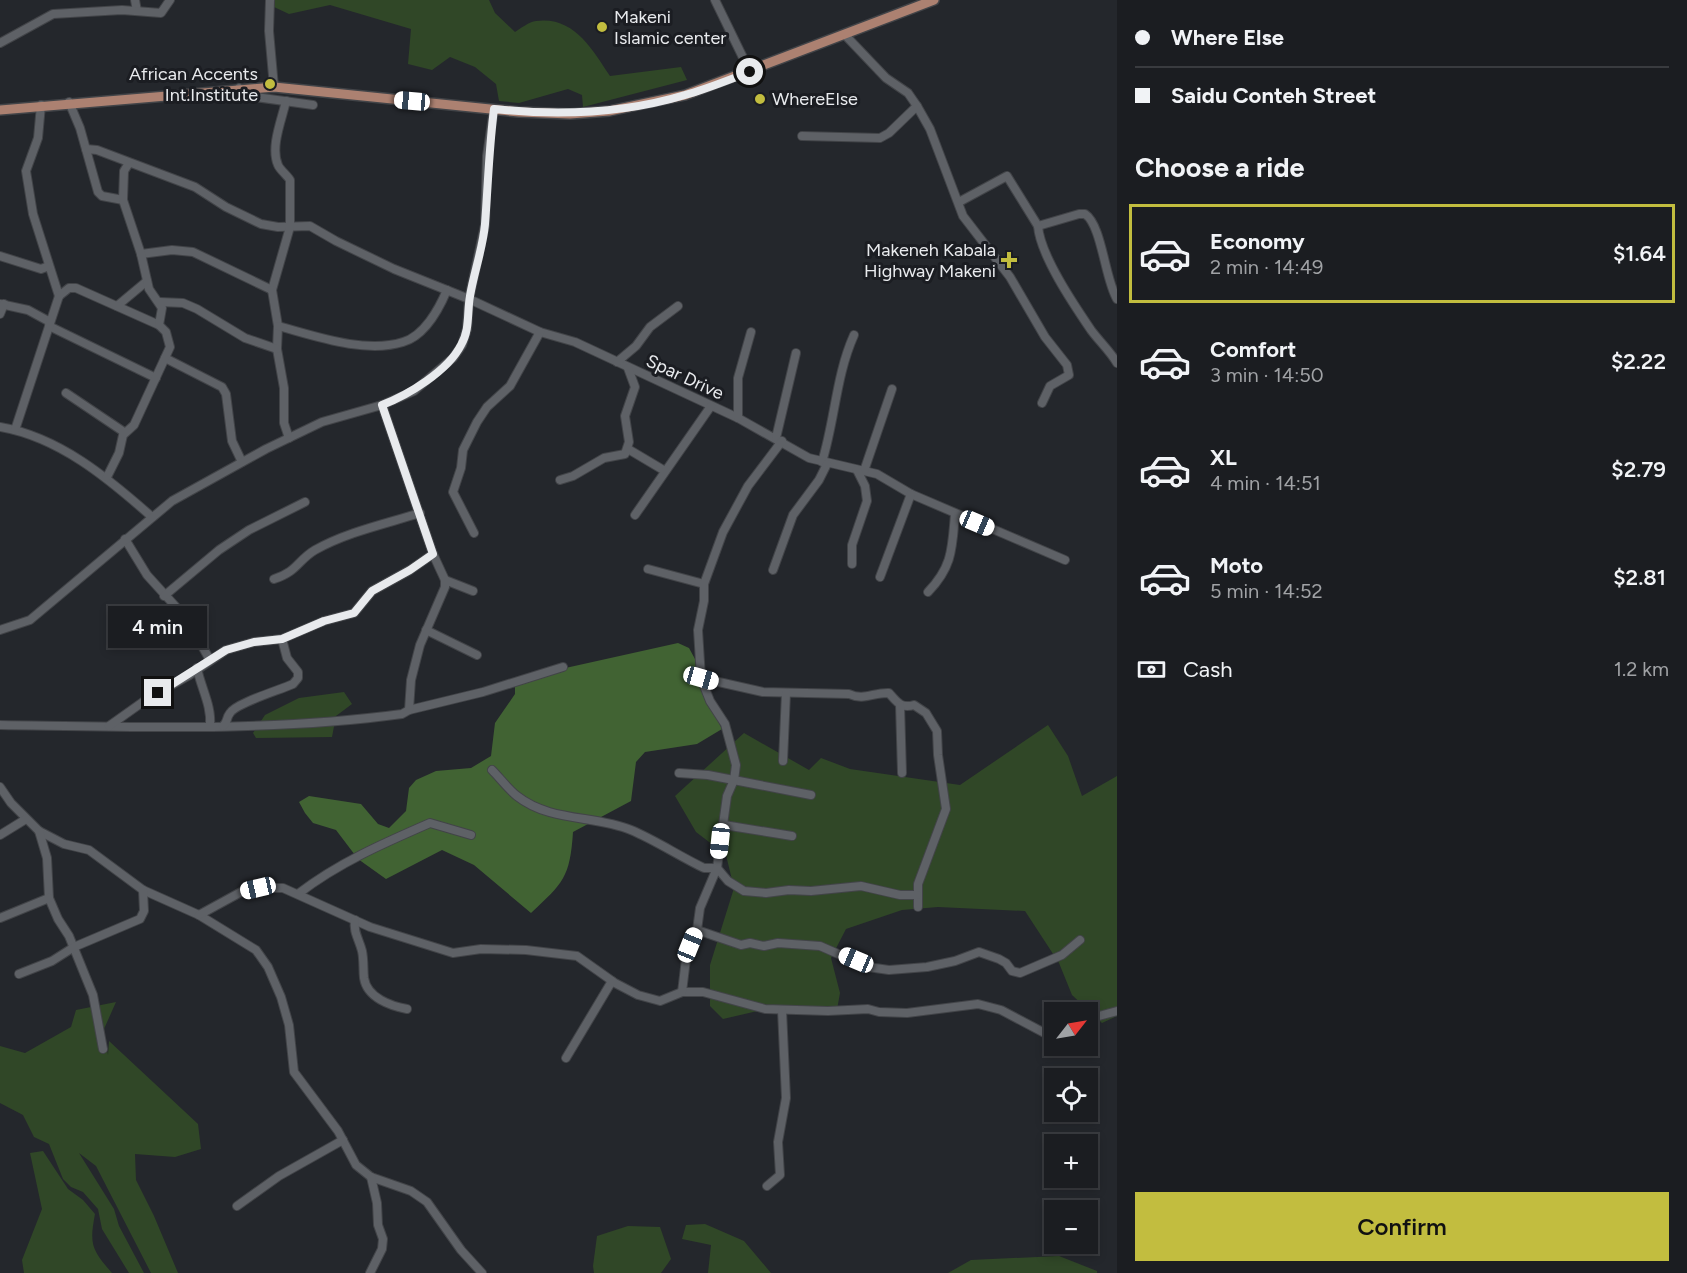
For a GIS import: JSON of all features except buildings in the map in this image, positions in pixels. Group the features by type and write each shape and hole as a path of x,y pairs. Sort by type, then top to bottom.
{"main road":[{"path":"0,110 69,102 274,87 542,114 609,111 685,95 845,35 920,2 934,0"}],"street":[{"path":"135,0 137,11"},
{"path":"0,43 53,14 80,11 161,13 170,0"},
{"path":"270,0 269,31 274,87"},
{"path":"715,0 750,72"},
{"path":"845,35 886,78 908,93 917,106 930,129 963,216 1010,277 1041,331 1069,371 1069,375 1050,386 1042,403"},
{"path":"239,88 248,96 313,105"},
{"path":"286,101 277,139 276,156 278,167 290,180 290,228 272,290 278,326 277,349 284,388 284,423 289,438"},
{"path":"69,102 98,192 102,196 123,200"},
{"path":"41,105 38,138 26,171 33,214 59,296"},
{"path":"802,136 880,138 889,133 917,106"},
{"path":"0,630 30,620 172,501 289,438 342,415 382,405 414,391 453,358 462,345 467,329 469,299 485,225 488,156 494,109"},
{"name":"Spar Drive","path":"86,149 97,150 195,187 226,207 261,224 290,228 310,225 336,241 384,264 469,299 540,332 575,342 738,418 809,458 877,474 911,494 1065,560"},
{"path":"129,163 124,171 123,200 141,254 147,281 153,296 160,302 162,312 159,325"},
{"path":"959,202 1006,176 1038,226 1041,240 1063,286 1092,332 1117,363"},
{"path":"1038,226 1079,214 1090,217 1104,259 1110,287 1117,299"},
{"path":"141,254 172,250 193,252 272,290"},
{"path":"0,256 41,268 50,266"},
{"path":"117,306 147,281"},
{"path":"15,430 59,296 69,288 76,288 159,325 169,339 170,347 134,425 124,432 114,466 107,477"},
{"path":"278,326 356,345 389,345 405,342 429,322 447,290"},
{"path":"160,302 183,303 245,338 277,349"},
{"path":"0,314 2,304 28,310 50,324 156,378"},
{"path":"617,362 636,346 650,327 678,306"},
{"path":"474,534 453,492 461,468 463,450 487,407 510,386 540,332"},
{"path":"738,418 738,378 751,332"},
{"path":"773,570 793,515 819,480 835,407 839,375 854,335"},
{"path":"682,992 686,959 697,930 700,908 717,868 727,796 734,780 736,765 732,742 725,724 710,701 701,678 698,630 704,601 704,584 723,532 748,486 779,440 796,353"},
{"path":"165,358 222,387 226,394 232,441 242,462"},
{"path":"560,480 573,476 604,458 625,454 628,448 625,416 634,387 628,368"},
{"path":"852,564 852,545 867,501 861,470 892,389"},
{"path":"66,393 124,432"},
{"path":"382,405 393,443 433,554 446,580 420,645 411,680 409,710"},
{"path":"635,515 711,406"},
{"path":"0,427 41,440 107,477 152,517"},
{"path":"628,448 665,471"},
{"path":"880,577 911,494"},
{"path":"165,596 219,550 249,530 305,502"},
{"path":"274,579 294,570 312,552 324,546 375,526 420,513"},
{"path":"928,592 948,566 953,545 955,514"},
{"path":"125,539 147,575 186,618 210,660"},
{"path":"108,726 226,650 282,639 324,621 354,613 372,591 433,554"},
{"path":"648,569 704,584"},
{"path":"446,580 473,591"},
{"path":"426,630 477,655"},
{"path":"223,726 230,713 239,707 292,684 298,678 298,672 287,658 282,639"},
{"path":"0,725 312,724 402,714 409,710 483,692 563,667"},
{"path":"197,668 202,691 211,713 210,726"},
{"path":"701,678 763,692 849,694 857,698 868,697 878,692 889,693 900,705 907,708 914,705 920,708 937,731 946,809 918,884 918,907"},
{"path":"783,761 786,693"},
{"path":"900,705 902,773"},
{"path":"492,770 517,796 538,808 630,830 704,868 717,868 728,881 744,891 766,893 861,886 900,895 917,895"},
{"path":"679,773 734,780 811,795"},
{"path":"0,787 39,831 64,844 89,850 143,890 199,915 240,938 260,954 281,997 289,1025 294,1072 343,1140 356,1165 371,1178 411,1191 427,1202 461,1250 482,1273"},
{"path":"0,834 26,819"},
{"path":"298,894 346,862 430,823 471,835"},
{"path":"724,825 792,836"},
{"path":"39,831 47,858 49,898 57,919 74,947 93,995 103,1049"},
{"path":"199,915 241,892 258,888 283,888 390,934 453,953 480,949 571,954 638,995 660,1001 682,992 693,992 719,995 756,1008 828,1011 868,1009 879,1012 907,1013 978,1004 1001,1010 1044,1033"},
{"path":"20,974 52,961 74,947 140,919 144,911 143,890"},
{"path":"0,918 49,898"},
{"path":"356,920 354,932 361,948 365,981 378,998 388,1005 407,1009"},
{"path":"697,930 741,945 750,943 764,946 778,943 820,946 868,968 889,970 927,967 955,961 979,952 999,959 1006,963 1012,971 1020,973 1062,955 1080,940"},
{"path":"684,978 693,992"},
{"path":"566,1058 612,981"},
{"path":"767,1186 780,1175 778,1142 786,1098 782,1010"},
{"path":"1098,1016 1117,1011"},
{"path":"237,1206 279,1176 343,1140"},
{"path":"370,1273 382,1249 383,1239 378,1225 377,1203 371,1178"}],"green space":[{"path":"275,0 489,0 495,13 515,32 536,21 549,21 571,29 589,45 610,76 681,67 687,80 583,107 582,95 568,89 519,103 499,101 496,84 475,67 450,57 432,70 408,64 411,29 330,5 289,14 274,7"},
{"path":"678,643 689,648 695,659 705,695 722,729 697,744 645,752 636,762 631,801 573,832 570,860 563,878 551,894 531,913 474,865 442,850 386,879 358,859 336,830 313,823 299,802 309,796 361,804 378,824 389,828 406,811 409,788 416,780 436,771 471,768 491,756 495,723 515,694 515,683 525,677"},
{"path":"344,692 352,704 336,716 332,737 256,738 253,733 265,715 299,698"},
{"path":"1048,725 1068,756 1082,796 1117,776 1117,1016 1102,1023 1098,1019 1098,1002 1080,1002 1072,995 1059,963 1025,911 938,907 902,910 846,929 831,958 840,993 836,1015 766,1009 723,1019 710,1006 710,965 734,888 726,855 696,832 675,796 744,733 809,770 821,758 850,769 960,785"},
{"path":"116,1002 104,1029 108,1055 109,1041 198,1124 201,1149 175,1157 135,1154 136,1180 178,1273 151,1273 96,1166 79,1153 114,1209 119,1226 144,1273 129,1273 102,1229 98,1209 83,1192 71,1187 63,1179 49,1144 34,1137 23,1115 0,1103 0,1046 25,1053 71,1027 76,1010"},
{"path":"43,1151 68,1189 83,1200 95,1214 92,1233 94,1247 112,1273 24,1273 22,1260 42,1209 30,1153"},
{"path":"705,1224 744,1241 771,1273 708,1273 711,1245 682,1239 686,1225"},
{"path":"628,1226 660,1227 671,1259 661,1273 594,1273 597,1236"},
{"path":"1059,1256 1097,1271 1097,1273 948,1273 971,1260"}],"place":[{"name":"Makeni Islamic center","path":"602,27"},
{"name":"African Accents Int.Institute","path":"270,84"},
{"name":"WhereElse","path":"760,99"},
{"name":"Makeneh Kabala Highway Makeni","path":"1009,260"}],"route":[{"path":"158,693 226,650 254,642 282,639 324,621 354,613 372,591 381,584 410,570 433,554 393,443 382,405 414,391 453,358 462,345 467,329 469,299 485,225 488,156 494,109 542,114 609,111 642,106 685,95 750,72"}]}
